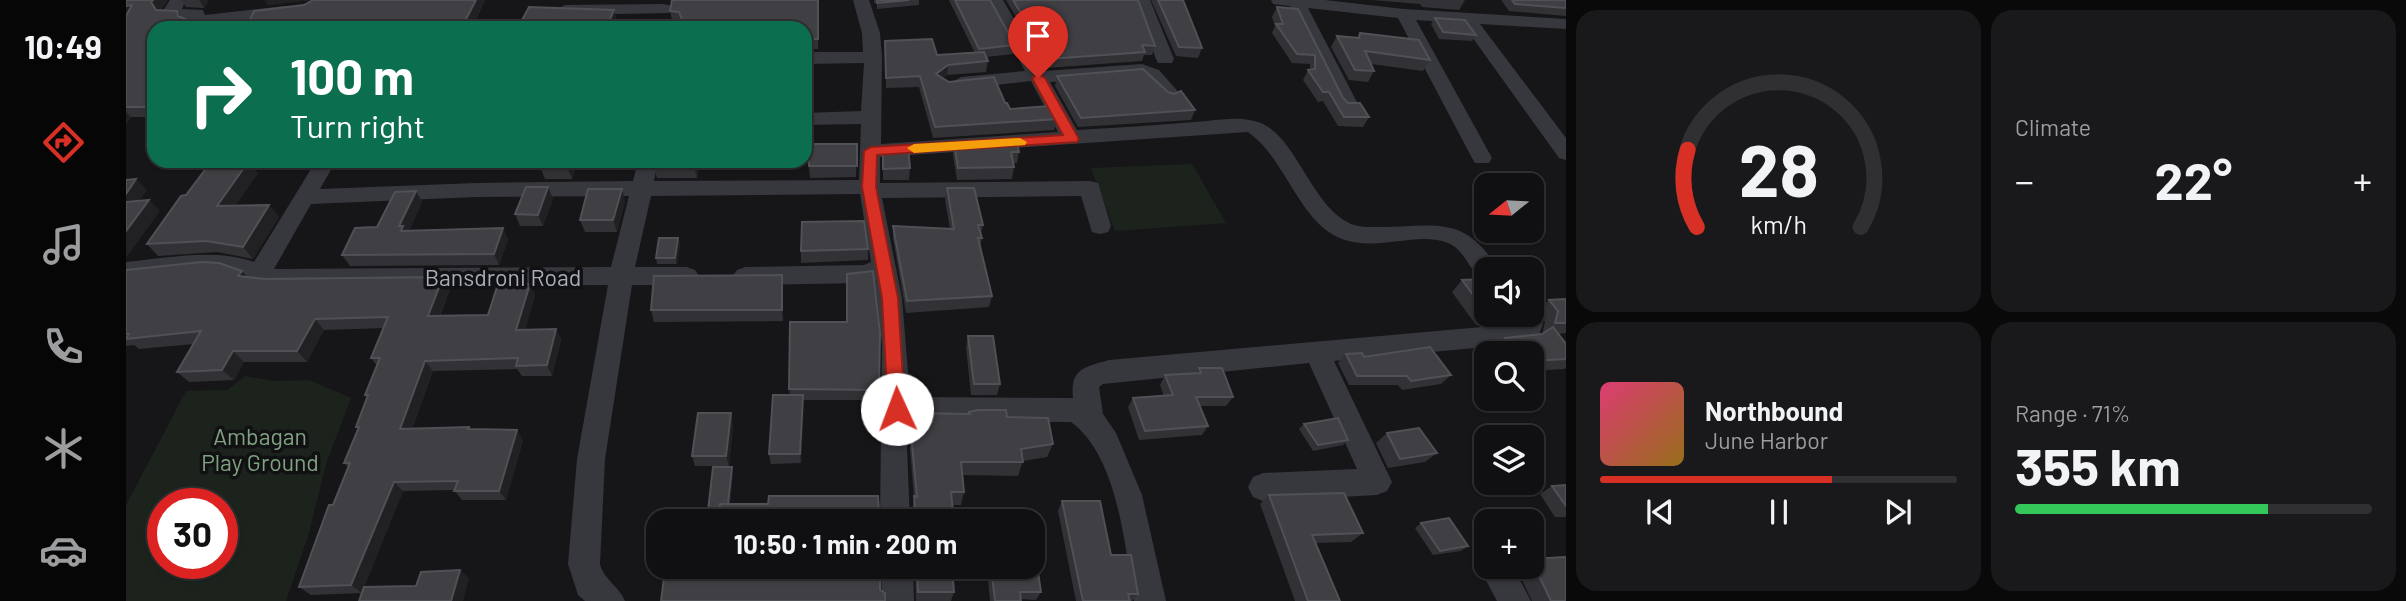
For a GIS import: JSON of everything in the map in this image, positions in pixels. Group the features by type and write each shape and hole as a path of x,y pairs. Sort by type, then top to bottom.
{"street":[{"path":"178,0 170,14 197,14 194,21"},
{"path":"861,0 871,33 873,57 870,189 882,267 890,298 895,344 897,409 893,448 895,509"},
{"path":"995,0 1072,139"},
{"path":"1142,0 1165,59"},
{"path":"1496,0 1514,20"},
{"path":"1287,1 1404,14 1566,24"},
{"path":"1287,1 1349,106"},
{"path":"552,10 664,5"},
{"path":"202,21 297,9"},
{"path":"1404,14 1482,158"},
{"path":"1467,18 1566,153"},
{"path":"812,58 873,57"},
{"path":"947,84 1142,70 1152,74 1171,95"},
{"path":"812,119 871,117"},
{"path":"871,151 1233,126 1254,127 1267,138 1306,194 1339,228 1373,237 1436,232 1450,234 1462,240 1476,257"},
{"path":"259,274 322,168"},
{"path":"609,601 589,584 584,565 584,538 591,458 621,277 646,168"},
{"path":"306,197 476,190 1090,188 1100,226"},
{"path":"130,270 149,248"},
{"name":"Bansdroni Road","path":"130,270 213,262 231,263 275,278 621,277 866,274 882,267"},
{"path":"1150,601 1130,497 1108,446 1089,415 1085,383 1110,371 1528,333 1529,327"},
{"path":"1263,487 1377,482 1317,352"},
{"path":"897,409 1076,410 1089,415"},
{"path":"897,579 898,601"},
{"path":"1502,579 1515,601"}],"green space":[{"path":"1192,164 1226,223 1115,231 1091,168"},
{"name":"Ambagan Play Ground","path":"245,376 274,381 309,380 351,398 326,464 309,533 286,601 126,601 126,505 186,391 227,390"}],"building":[{"path":"126,0 153,0 151,2 156,10 177,11 178,16 185,19 147,21 147,107 126,107 126,16 132,5 126,6"},
{"path":"313,0 476,0 465,21 249,21 254,11 304,5"},
{"path":"672,0 818,0 818,39 812,39 812,21 668,21 682,20 679,12 670,11"},
{"path":"877,0 909,0 877,3"},
{"path":"955,0 990,0 1015,45 979,49"},
{"path":"1013,0 1138,0 1155,46 1142,45 1145,52 1048,59"},
{"path":"1158,0 1183,0 1202,48 1179,47"},
{"path":"1512,0 1566,0 1566,8 1515,4"},
{"path":"529,7 614,10 609,21 522,21"},
{"path":"1277,7 1298,9 1343,98 1348,103 1360,103 1369,117 1344,117 1329,92 1323,92 1308,70 1315,69 1315,55 1297,54 1276,24 1283,24"},
{"path":"1435,18 1465,20 1476,35 1443,32"},
{"path":"1360,33 1419,40 1430,60 1365,51 1374,71 1355,70 1337,36 1359,38"},
{"path":"932,39 937,55 984,52 988,61 948,65 936,74 949,82 994,77 1010,109 1050,106 1057,119 935,127 920,76 886,78 885,41"},
{"path":"1143,69 1168,92 1174,94 1181,91 1195,110 1081,118 1057,76"},
{"path":"1016,139 1019,152 1011,152 1014,167 958,168 954,143"},
{"path":"812,144 857,144 857,166 812,166"},
{"path":"908,146 910,168 883,169 883,148"},
{"path":"206,168 244,168 217,206 269,205 243,247 206,241 147,244 181,196 186,195"},
{"path":"136,179 126,194 126,180"},
{"path":"526,187 548,187 538,215 515,214"},
{"path":"947,188 974,188 983,225 978,225 982,238 978,238 992,296 907,301 893,226 954,229"},
{"path":"588,189 622,189 613,220 580,220"},
{"path":"416,191 399,226 403,226 401,231 503,228 494,254 342,255 355,228 377,227 395,192"},
{"path":"149,200 126,231 126,202"},
{"path":"864,221 868,249 801,251 802,222"},
{"path":"659,238 678,238 675,258 656,258"},
{"path":"202,262 219,263 242,271 238,276 265,279 443,277 428,316 488,315 498,284 530,284 516,330 556,329 547,365 516,366 518,358 425,361 400,429 469,427 468,429 517,430 499,491 454,491 458,481 394,482 351,585 299,587 329,505 333,505 350,463 344,463 359,427 356,427 368,395 365,395 380,358 371,358 388,317 315,319 297,351 233,351 222,370 177,372 201,331 126,339 129,334 126,334 126,270"},
{"path":"873,271 880,333 879,390 789,389 790,322 847,322 847,274"},
{"path":"782,275 782,310 651,310 654,276"},
{"path":"1462,280 1474,280 1474,296"},
{"path":"1566,299 1566,323 1555,323 1558,311 1549,300"},
{"path":"1553,327 1566,344 1566,359 1544,360 1544,341 1507,341 1505,338 1542,334"},
{"path":"968,336 993,336 1000,384 974,384"},
{"path":"1430,347 1451,375 1411,381 1407,376 1357,376 1346,354 1362,353 1364,357"},
{"path":"1199,368 1222,368 1233,397 1196,397 1208,426 1145,431 1133,398 1173,395 1165,375 1201,373"},
{"path":"773,395 803,395 800,454 769,454"},
{"path":"1006,410 1007,417 1048,418 1053,444 1021,449 1023,462 961,462 964,492 951,492 953,509 915,509 914,496 917,497 911,434 914,413 970,414 969,412"},
{"path":"698,413 731,413 726,456 692,456"},
{"path":"1338,418 1348,440 1318,445 1304,424"},
{"path":"1419,428 1437,453 1400,459 1387,433"},
{"path":"713,467 732,467 728,504 720,504 719,509 708,509"},
{"path":"1566,485 1566,506 1552,486"},
{"path":"1344,493 1363,533 1312,535 1340,601 1308,601 1269,495"},
{"path":"769,496 878,496 879,509 719,509 720,504 768,504"},
{"path":"1062,501 1100,501 1111,555 1131,555 1138,594 1128,594 1130,601 1083,601"},
{"path":"1449,518 1468,546 1440,551 1421,523"},
{"path":"1566,557 1566,601 1551,601 1541,579 1544,579 1544,558"},
{"path":"460,570 451,601 359,601 364,587 416,586 421,572"},
{"path":"664,579 880,579 880,590 885,593 885,601 661,601"},
{"path":"917,579 953,579 954,592 918,592"},
{"path":"992,579 1039,579 1041,592 1020,592 1021,601 995,601"}],"slow traffic":[{"path":"914,148 1020,142"}],"route":[{"path":"897,409 890,298 869,187 871,151 1072,139 1038,78"}]}
